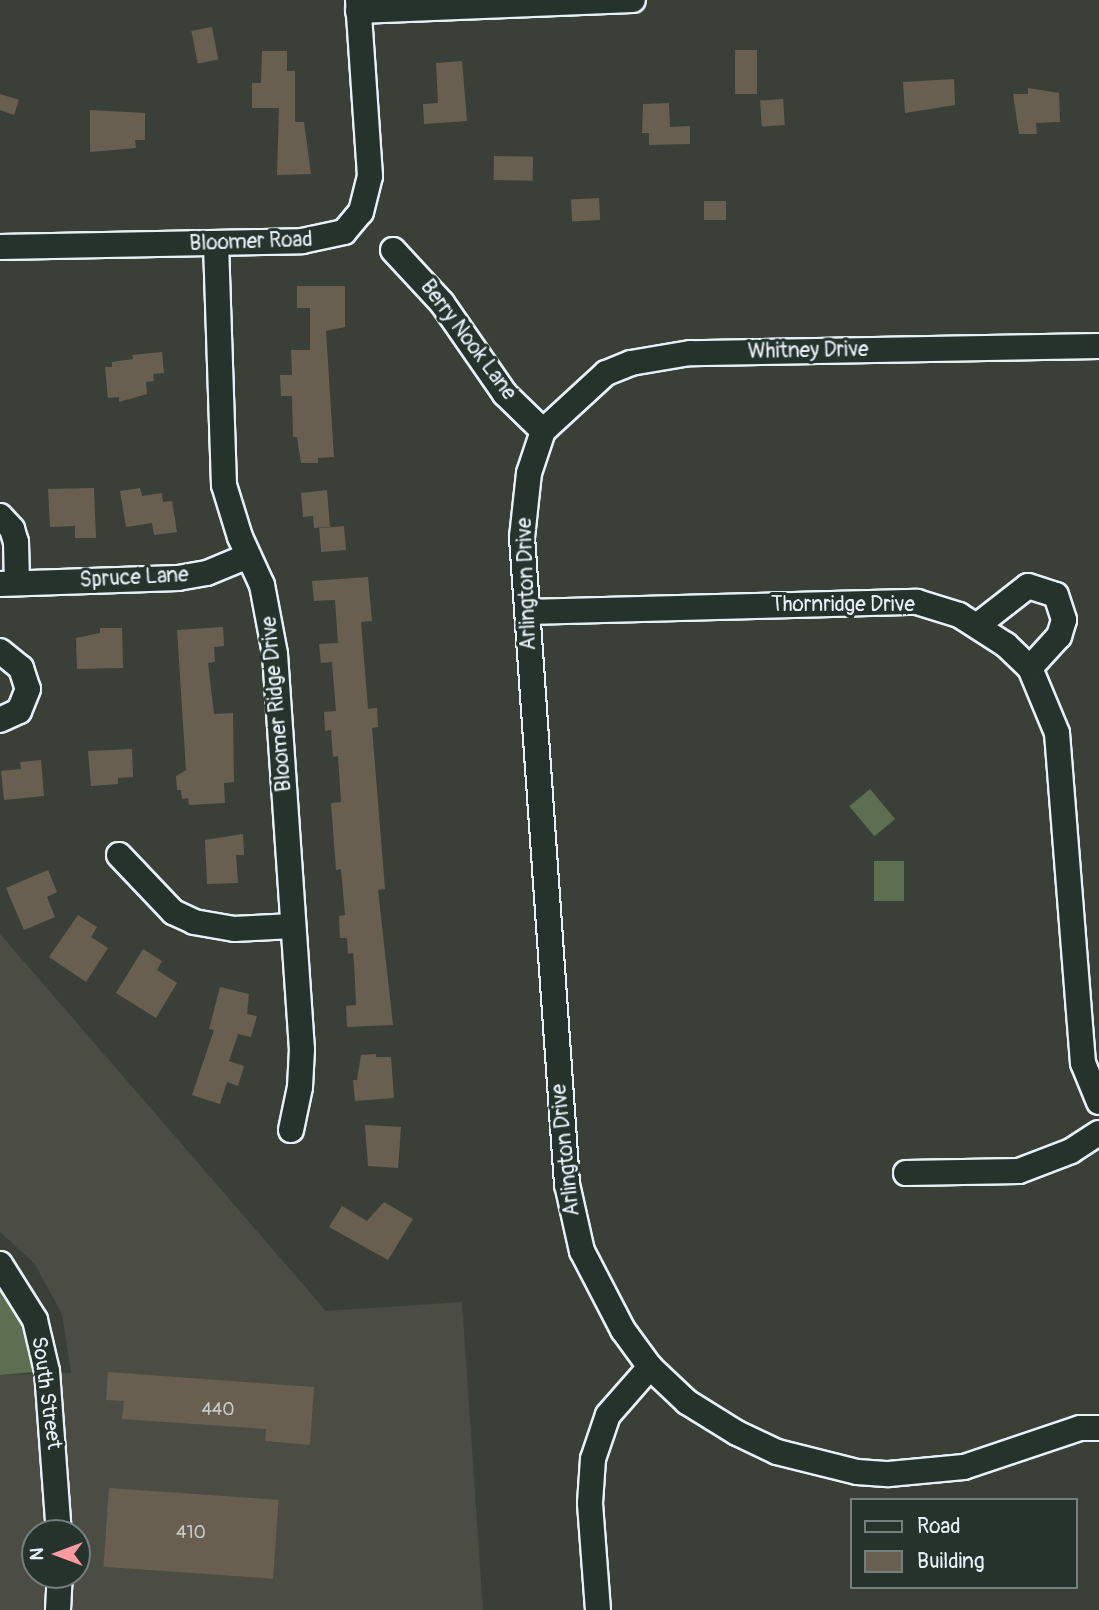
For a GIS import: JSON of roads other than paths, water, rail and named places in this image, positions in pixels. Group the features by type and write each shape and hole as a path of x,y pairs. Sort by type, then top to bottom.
{"street":[{"path":"358,5 633,0"},
{"name":"Bloomer Road","path":"0,247 216,244 332,238 344,232 361,212 370,176 358,5"},
{"name":"Bloomer Ridge Drive","path":"216,244 222,462 230,511 272,624 302,1049 291,1130"},
{"name":"Berry Nook Lane","path":"393,250 442,303 505,394 543,431"},
{"name":"Whitney Drive","path":"543,431 606,373 659,355 1099,346"},
{"name":"Arlington Drive","path":"543,431 524,506 527,612 573,1223 600,1291 650,1367 687,1402 737,1433 777,1452 857,1472 889,1474 964,1467 1080,1428 1099,1428"},
{"name":"Spruce Lane","path":"0,516 12,529 16,542 8,583 178,578 207,573 248,556"},
{"path":"978,625 1028,586 1056,595 1064,620 1059,636 1030,668"},
{"name":"Thornridge Drive","path":"527,612 917,602 978,625 1030,668 1057,733 1083,1063 1099,1102"},
{"path":"0,651 21,668 28,689 19,711 0,720"},
{"path":"119,855 173,912 194,922 234,929 293,926"},
{"path":"906,1173 1019,1171 1071,1151 1099,1133"},
{"name":"South Street","path":"0,1264 35,1320 47,1371 58,1519"},
{"path":"598,1610 590,1503 593,1458 608,1415 650,1367"},
{"path":"58,1610 59,1589"}]}
